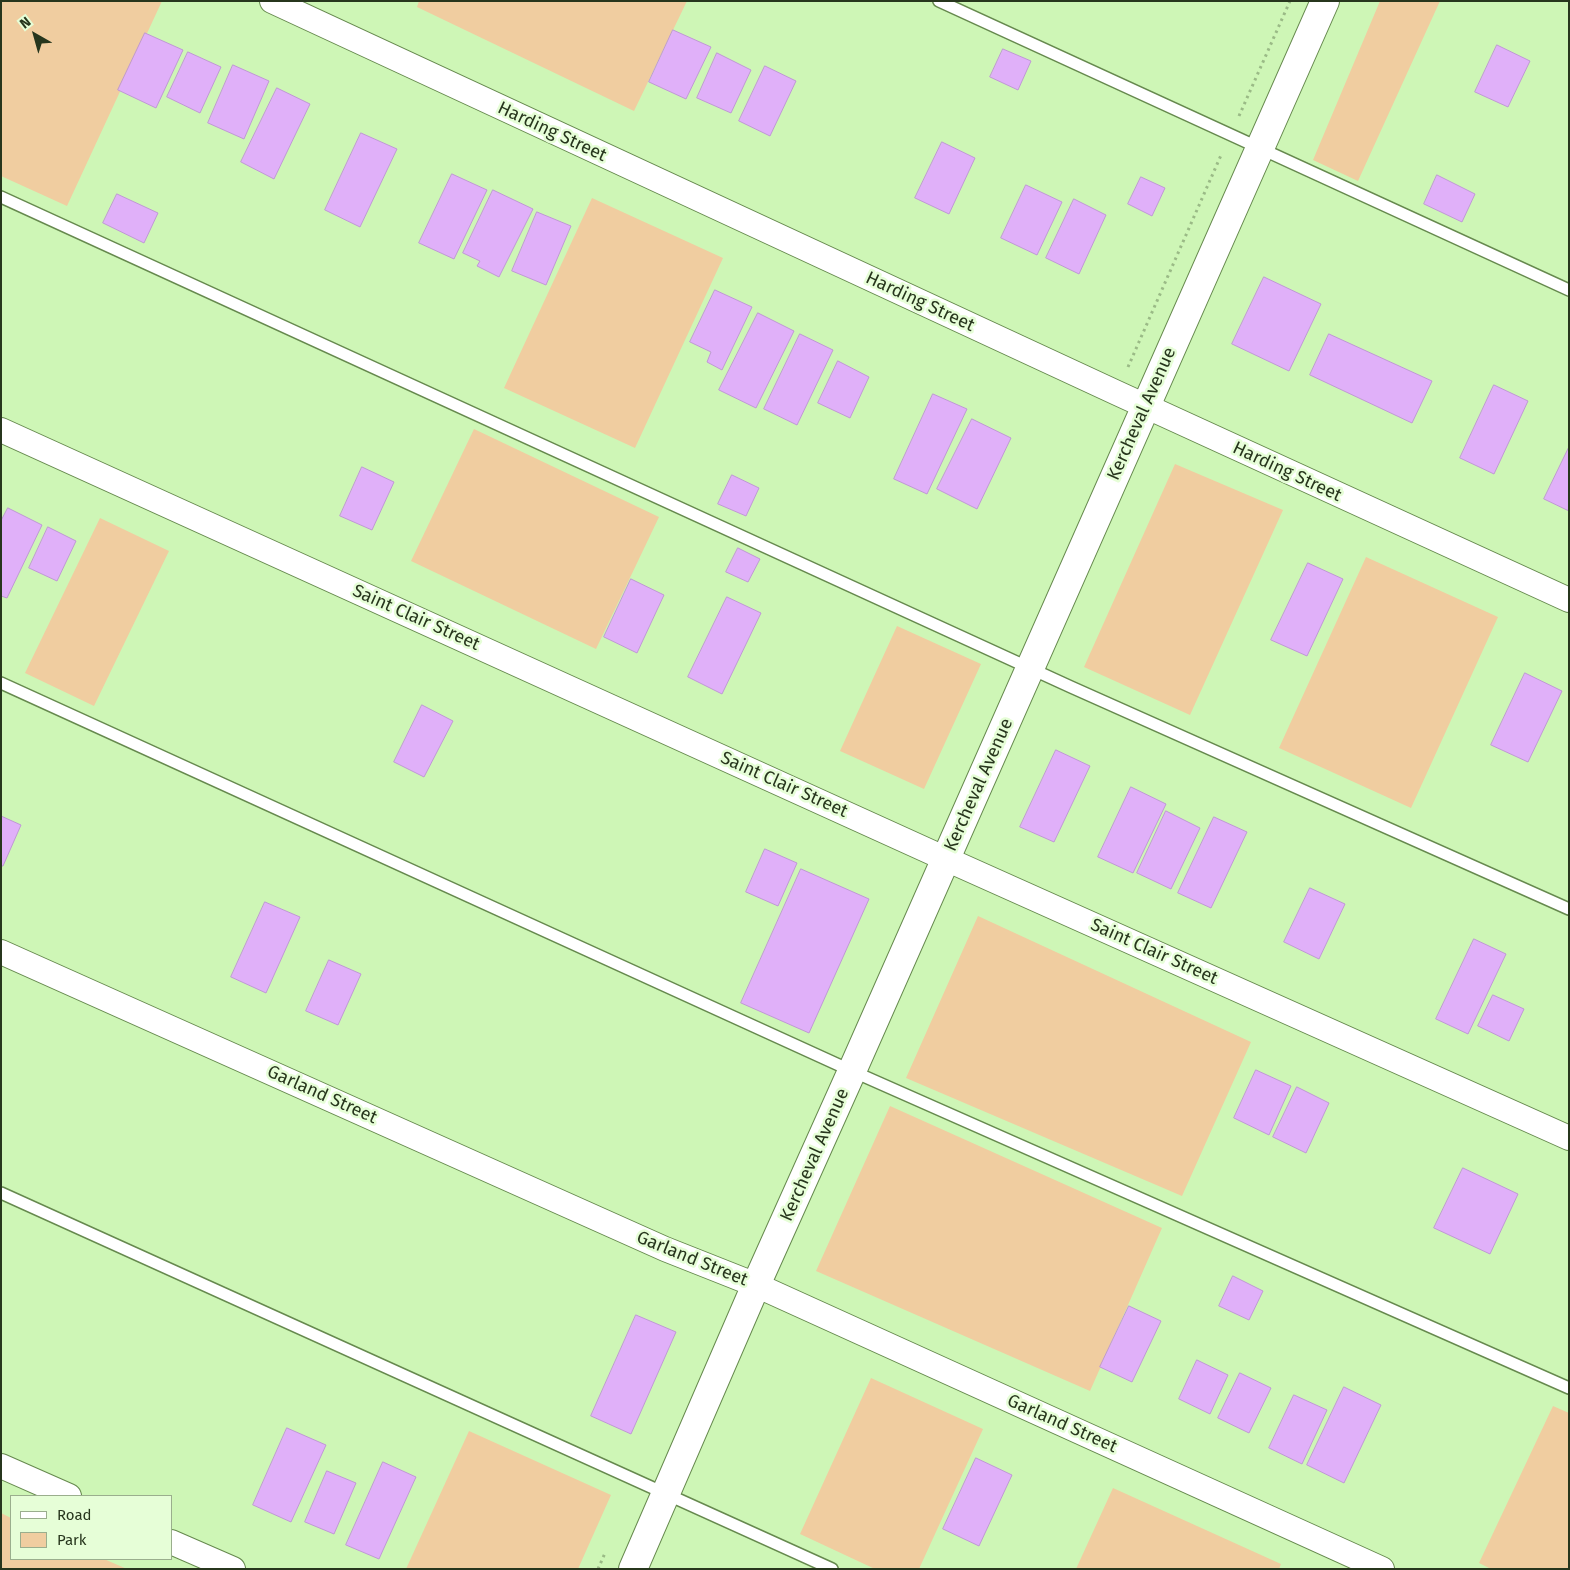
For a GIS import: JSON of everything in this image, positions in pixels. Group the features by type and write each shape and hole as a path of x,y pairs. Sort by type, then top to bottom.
{"street":[{"name":"Harding Street","path":"272,1 1146,407 1569,600"},
{"name":"Kercheval Avenue","path":"633,1569 756,1285 1325,1"},
{"name":"Saint Clair Street","path":"1,430 946,859 1569,1138"},
{"name":"Garland Street","path":"1,952 665,1250 756,1285 1382,1569"},
{"path":"1,1466 67,1495"},
{"path":"172,1542 233,1569"}],"lane":[{"path":"939,1 1569,290"},
{"path":"1,197 1030,668 1569,909"},
{"path":"1,683 852,1071 1569,1388"},
{"path":"1,1194 832,1569"}],"green space":[{"path":"1,1 162,1 67,206 1,176"},
{"path":"419,1 687,1 634,111 417,7"},
{"path":"1380,1 1440,1 1358,181 1313,160"},
{"path":"592,198 723,258 635,448 504,388"},
{"path":"474,429 659,517 596,649 411,561"},
{"path":"1175,464 1283,510 1190,715 1084,667"},
{"path":"100,518 169,551 94,706 25,673"},
{"path":"1366,557 1498,617 1411,808 1279,748"},
{"path":"897,626 981,664 924,789 840,751"},
{"path":"978,916 1251,1042 1182,1196 906,1078"},
{"path":"890,1106 1162,1228 1090,1391 816,1271"},
{"path":"871,1378 983,1429 919,1569 875,1569 800,1534"},
{"path":"1553,1406 1569,1413 1569,1569 1491,1569 1479,1563"},
{"path":"469,1431 611,1495 578,1569 406,1569"},
{"path":"1113,1488 1281,1564 1279,1569 1076,1569"},
{"path":"1,1513 10,1518 10,1560 106,1560 127,1569 1,1569"}],"building":[{"path":"673,30 711,47 686,99 649,82"},
{"path":"145,33 183,50 156,108 118,90"},
{"path":"1497,45 1530,61 1508,107 1475,92"},
{"path":"1003,49 1031,61 1018,90 990,77"},
{"path":"188,52 221,67 200,113 167,97"},
{"path":"717,53 751,70 731,113 697,98"},
{"path":"233,65 269,81 244,139 208,123"},
{"path":"765,66 796,81 770,136 739,121"},
{"path":"277,88 310,104 274,179 241,162"},
{"path":"361,133 397,149 360,227 325,210"},
{"path":"942,142 975,158 949,214 915,198"},
{"path":"452,174 487,190 454,259 419,243"},
{"path":"1437,175 1475,194 1462,222 1424,204"},
{"path":"1141,177 1165,188 1152,216 1128,204"},
{"path":"1026,185 1062,202 1037,255 1001,238"},
{"path":"493,190 533,209 499,277 477,266 480,261 463,253"},
{"path":"117,194 158,213 144,243 103,223"},
{"path":"1074,199 1106,215 1079,274 1046,258"},
{"path":"537,212 571,226 546,285 512,271"},
{"path":"1264,277 1321,304 1289,371 1232,344"},
{"path":"715,290 752,307 722,370 707,362 711,352 690,342"},
{"path":"758,313 794,331 756,408 719,390"},
{"path":"800,334 833,350 797,425 764,409"},
{"path":"1329,334 1432,381 1412,423 1310,375"},
{"path":"838,361 869,377 850,418 818,403"},
{"path":"1494,385 1528,401 1494,474 1460,458"},
{"path":"933,394 967,409 927,494 894,479"},
{"path":"972,419 1011,438 977,509 937,489"},
{"path":"1569,447 1569,511 1544,499"},
{"path":"362,467 394,482 372,530 340,516"},
{"path":"732,475 759,488 746,516 718,504"},
{"path":"8,508 42,525 7,598 1,596 1,521"},
{"path":"48,527 76,541 57,581 29,568"},
{"path":"738,548 760,559 748,582 726,572"},
{"path":"1308,563 1343,579 1307,656 1271,640"},
{"path":"631,579 664,595 637,653 604,637"},
{"path":"727,597 761,613 722,694 688,677"},
{"path":"1525,673 1562,691 1528,762 1491,745"},
{"path":"422,705 453,721 424,777 394,762"},
{"path":"1056,750 1090,766 1054,842 1020,827"},
{"path":"1131,787 1166,804 1133,873 1098,857"},
{"path":"1166,811 1200,828 1171,889 1137,873"},
{"path":"1,816 21,825 3,866 1,866"},
{"path":"1214,817 1247,832 1211,908 1178,893"},
{"path":"765,849 797,863 778,906 746,892"},
{"path":"801,869 869,899 809,1033 741,1003"},
{"path":"1310,888 1345,904 1319,959 1284,942"},
{"path":"265,902 300,917 266,993 231,977"},
{"path":"1474,939 1506,954 1468,1034 1436,1019"},
{"path":"329,960 361,974 338,1025 306,1011"},
{"path":"1493,995 1524,1009 1509,1041 1478,1026"},
{"path":"1256,1070 1291,1086 1269,1135 1234,1118"},
{"path":"1297,1087 1329,1103 1306,1153 1273,1137"},
{"path":"1463,1168 1518,1194 1490,1254 1434,1228"},
{"path":"1233,1276 1263,1291 1249,1320 1219,1306"},
{"path":"1129,1306 1161,1321 1132,1382 1100,1367"},
{"path":"636,1315 676,1332 631,1434 591,1416"},
{"path":"1197,1360 1228,1375 1210,1414 1179,1399"},
{"path":"1240,1373 1271,1388 1249,1433 1218,1418"},
{"path":"1344,1387 1381,1405 1344,1483 1307,1465"},
{"path":"1294,1395 1327,1410 1302,1464 1269,1448"},
{"path":"287,1428 326,1445 291,1522 253,1505"},
{"path":"976,1458 1012,1475 979,1546 943,1529"},
{"path":"383,1462 416,1477 379,1559 346,1545"},
{"path":"327,1471 356,1483 334,1534 305,1522"}]}
